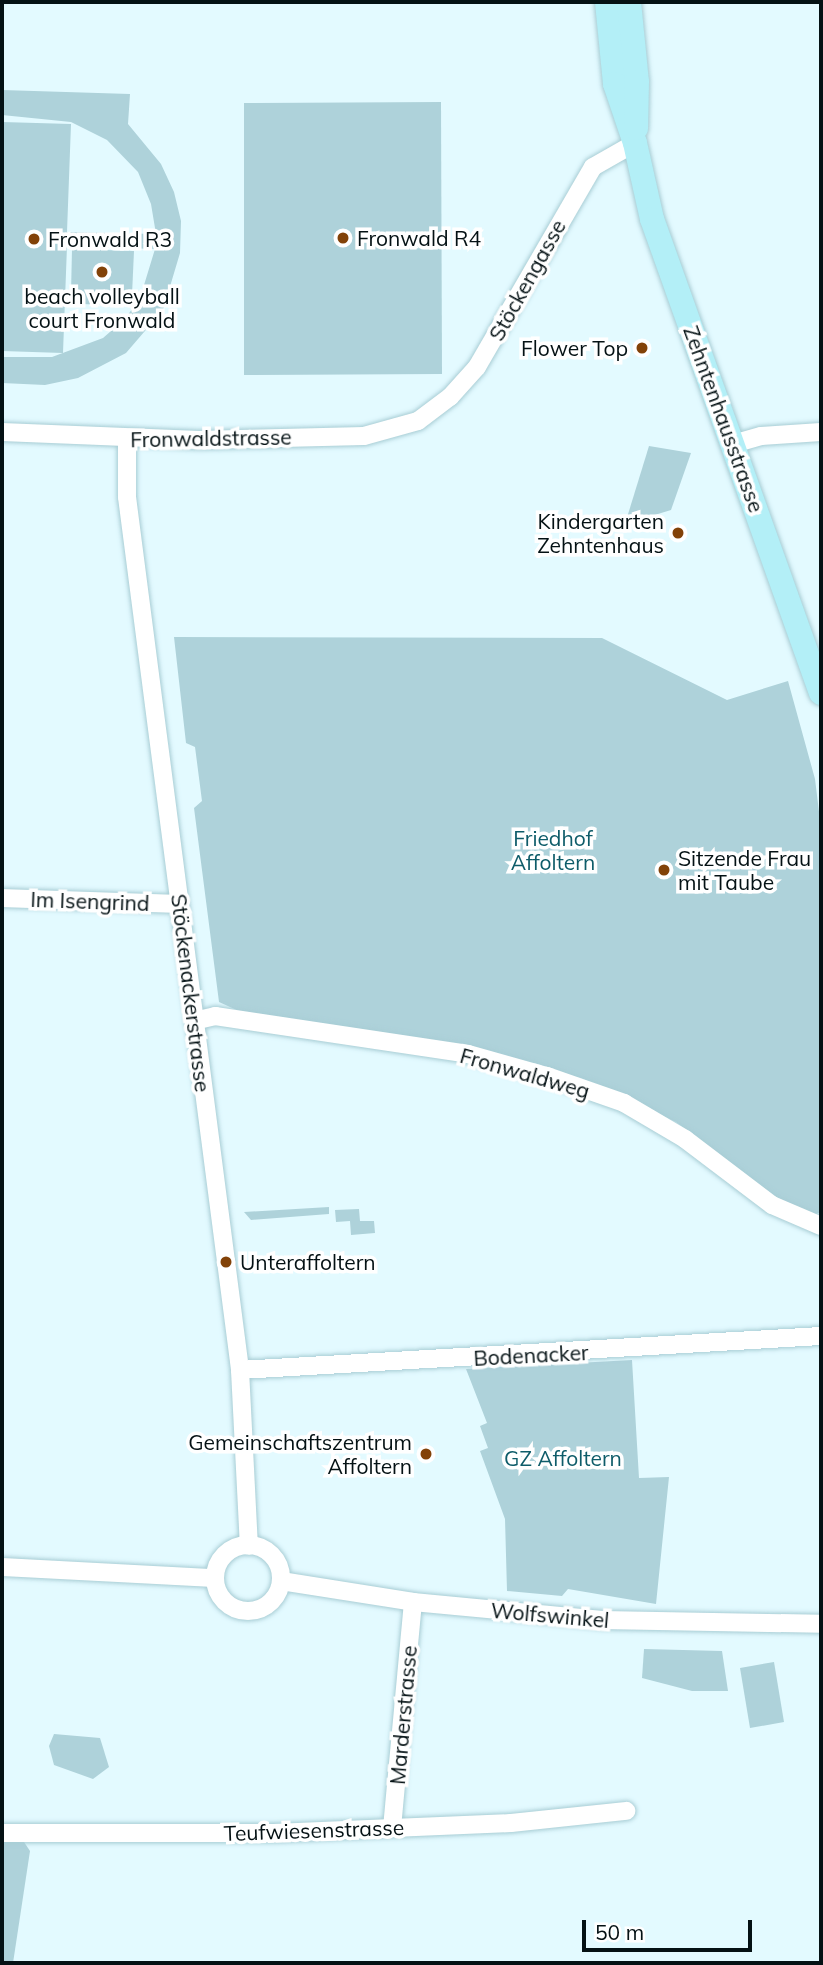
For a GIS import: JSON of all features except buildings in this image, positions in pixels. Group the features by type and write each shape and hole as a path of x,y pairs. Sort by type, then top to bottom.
{"street":[{"name":"Zehntenhausstrasse","path":"607,2 615,84 635,143 652,219 821,693"},
{"name":"Zehntenhausstrasse","path":"629,2 637,82 635,143"},
{"name":"Stöckengasse","path":"418,421 450,397 477,367 593,167 635,143"},
{"name":"Fronwaldstrasse","path":"2,432 127,440 364,436 418,421"},
{"path":"733,444 761,436 821,432"},
{"name":"Stöckenackerstrasse","path":"127,440 127,497 240,1370 248,1546"},
{"name":"Im Isengrind","path":"2,898 179,904"},
{"name":"Fronwaldweg","path":"194,1021 215,1016 468,1054 547,1076 624,1102 685,1139 772,1205 821,1227"},
{"name":"Bodenacker","path":"240,1370 821,1336"},
{"path":"248,1546 259,1547 276,1560 281,1581 275,1598 251,1611 226,1603 215,1578 229,1552 248,1546"},
{"path":"2,1567 215,1578"},
{"name":"Wolfswinkel","path":"281,1581 413,1602 602,1620 821,1624"},
{"name":"Marderstrasse","path":"393,1828 413,1602"},
{"name":"Teufwiesenstrasse","path":"2,1833 274,1833 511,1823 626,1811"}],"green space":[{"path":"2,90 130,94 128,124 161,164 174,192 181,221 180,253 163,310 126,353 78,378 45,385 2,383 2,357 52,357 63,353 2,351 2,122 71,124 67,232 156,234 151,204 138,172 107,140 71,122 2,115","holes":["67,246 155,249 141,295 126,318 103,338 63,353"]},
{"name":"Fronwald R4","path":"441,102 442,374 244,375 244,103"},
{"name":"beach volleyball court Fronwald","path":"72,249 134,251 132,295 122,305 78,304 71,294"},
{"path":"649,446 691,453 671,510 625,524"},
{"name":"Friedhof Affoltern","path":"174,637 602,638 727,700 788,681 815,779 821,828 821,1212 813,1215 772,1195 676,1122 581,1078 241,1012 219,1002 194,808 202,801 195,747 186,743"},
{"path":"329,1207 329,1214 251,1220 244,1212"},
{"path":"359,1209 360,1221 374,1221 375,1233 351,1235 350,1221 336,1222 335,1210"},
{"name":"GZ Affoltern","path":"632,1360 639,1478 669,1477 656,1604 568,1589 562,1596 507,1591 505,1519 480,1451 488,1448 480,1426 487,1423 466,1369"},
{"path":"644,1649 722,1651 728,1691 692,1691 642,1678"},
{"path":"774,1662 784,1722 750,1728 740,1668"},
{"path":"54,1734 100,1738 109,1767 93,1779 54,1765 49,1746"},
{"path":"2,1837 22,1839 30,1851 13,1963 2,1963"}],"place":[{"name":"Fronwald R4","path":"343,238"},
{"name":"Fronwald R3","path":"34,239"},
{"name":"beach volleyball court Fronwald","path":"102,272"},
{"name":"Flower Top","path":"642,348"},
{"name":"Kindergarten Zehntenhaus","path":"678,533"},
{"name":"Sitzende Frau mit Taube","path":"664,870"},
{"name":"Unteraffoltern","path":"226,1262"},
{"name":"Gemeinschaftszentrum Affoltern","path":"426,1454"}]}
